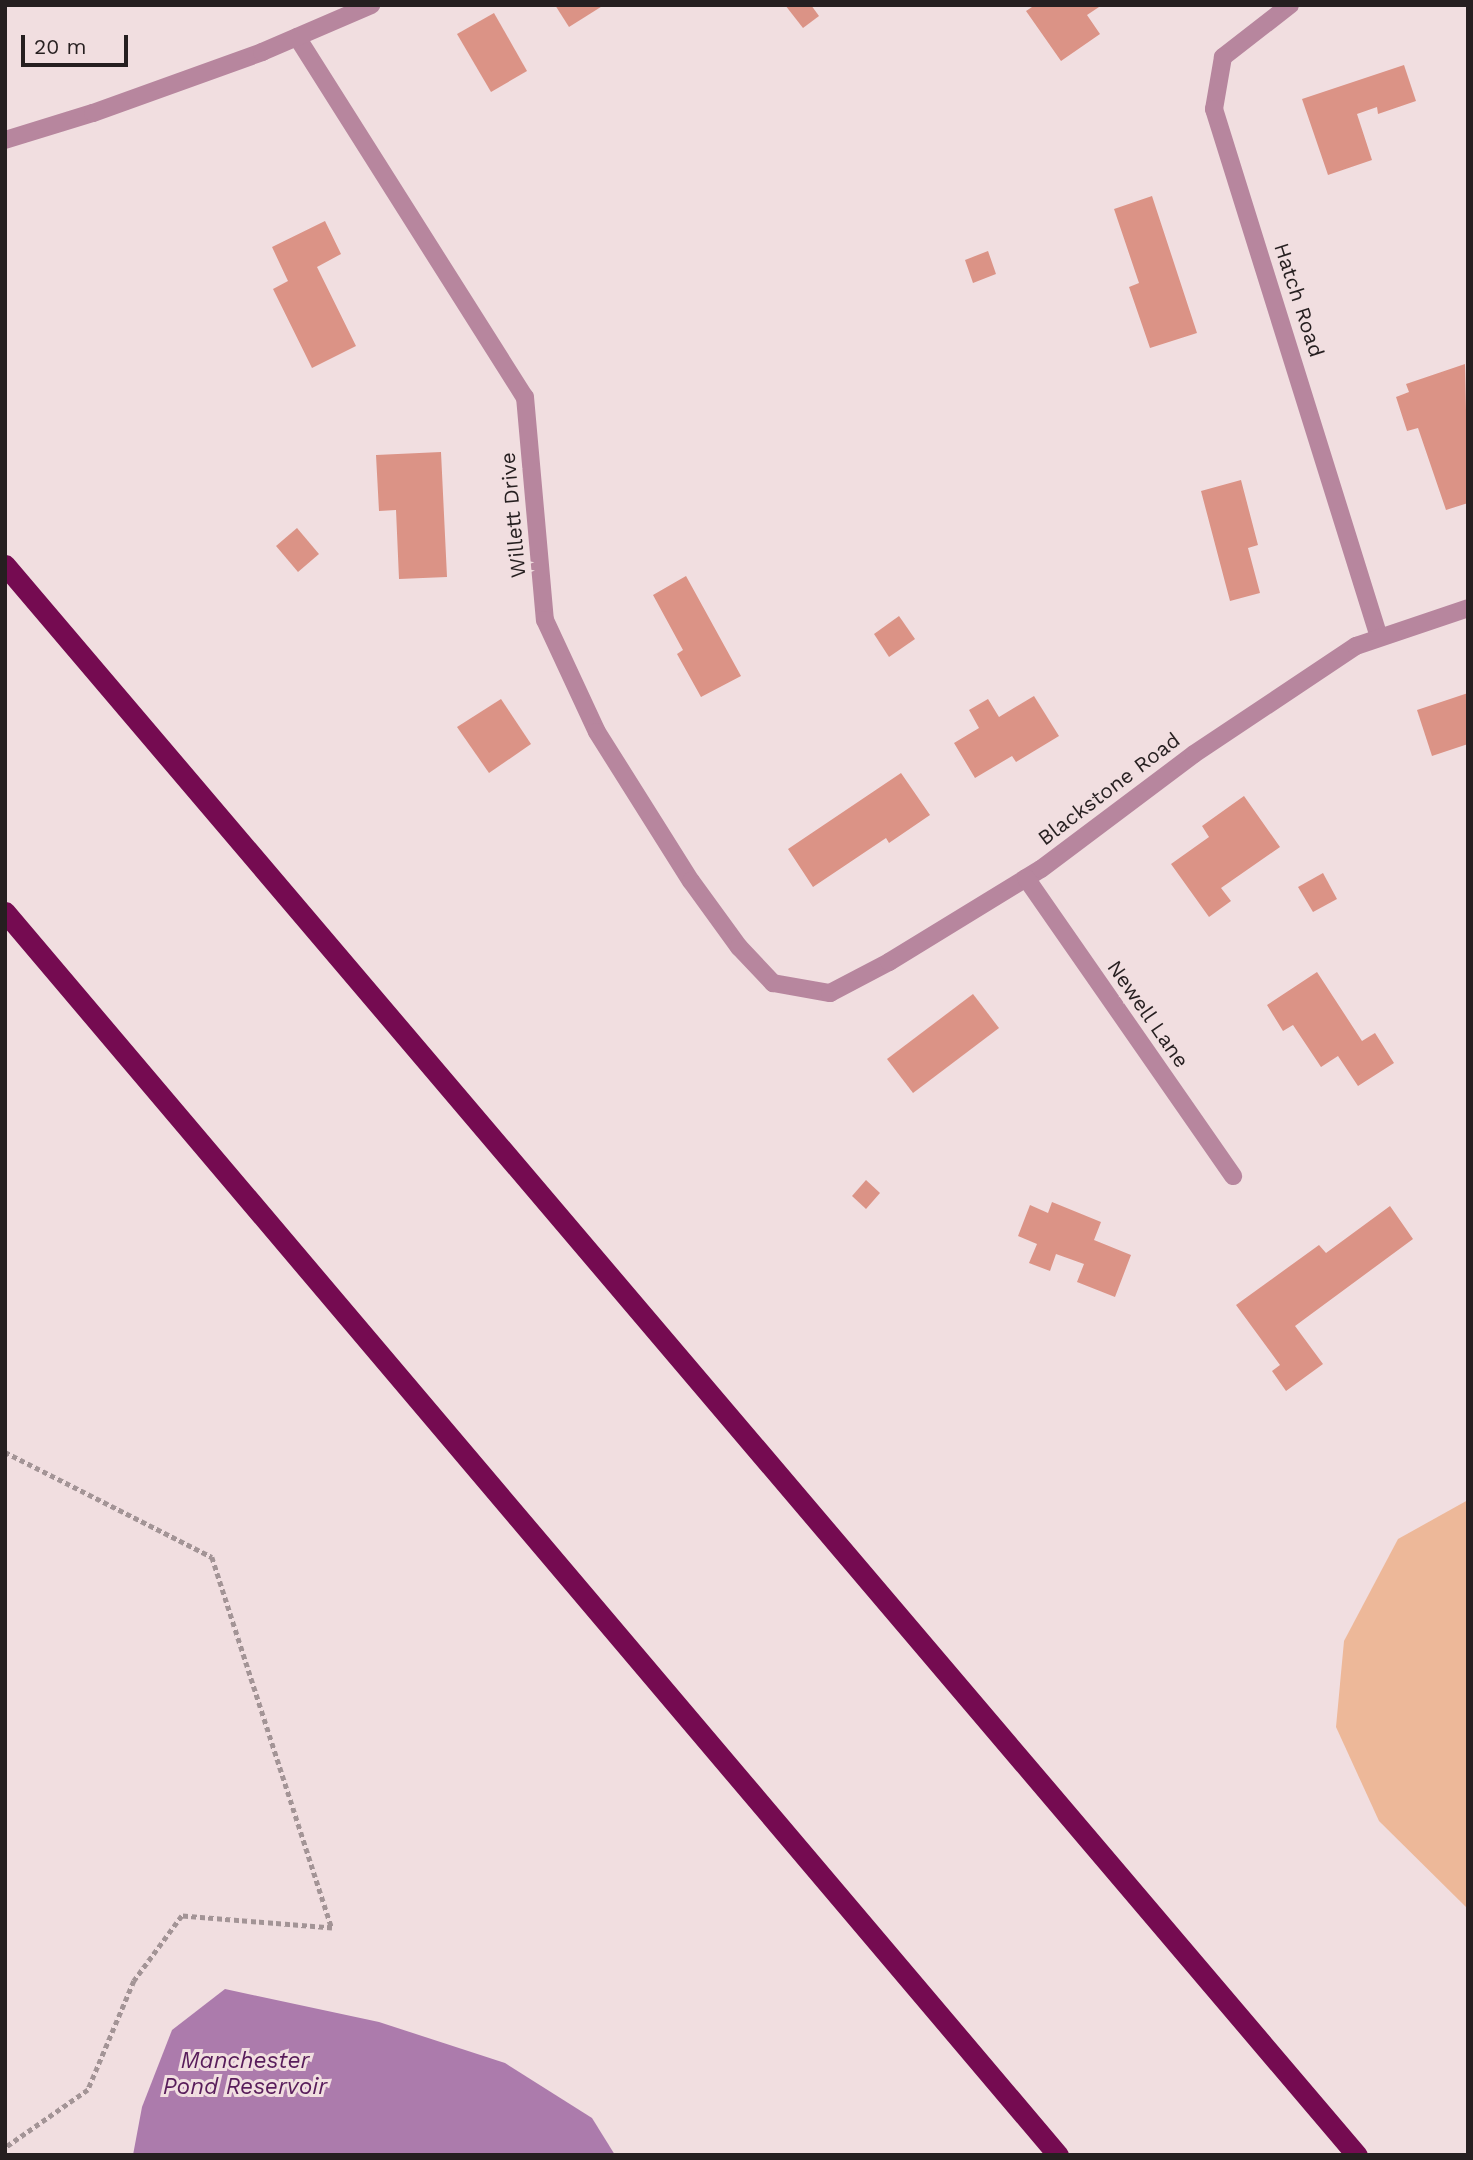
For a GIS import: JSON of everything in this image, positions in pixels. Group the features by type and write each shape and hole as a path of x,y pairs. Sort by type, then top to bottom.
{"highway":[{"path":"5,565 1357,2155"},
{"path":"5,912 1058,2155"}],"street":[{"path":"5,139 93,113 297,37 370,5"},
{"name":"Hatch Road","path":"1290,5 1223,57 1214,109 1379,637"},
{"name":"Willett Drive","path":"297,37 525,397 545,620 597,732 691,881 739,947 777,984"},
{"name":"Blackstone Road","path":"777,984 830,993 1026,878 1194,754 1356,646 1468,608"},
{"name":"Newell Lane","path":"1026,878 1233,1176"}],"path":[{"path":"5,1451 212,1557 332,1928 182,1916 134,1981 88,2090 5,2148"}],"shaded area":[{"path":"1468,1500 1468,1909 1379,1821 1336,1727 1344,1641 1398,1539"}],"water":[{"name":"Manchester Pond Reservoir","path":"225,1989 379,2022 505,2063 592,2118 615,2155 133,2155 142,2107 172,2030"}],"building":[{"path":"555,5 604,5 569,27"},
{"path":"785,5 811,5 819,16 803,28"},
{"path":"1035,5 1102,5 1087,15 1100,34 1061,61 1026,11"},
{"path":"494,13 527,71 491,92 457,34"},
{"path":"1404,65 1416,101 1378,114 1377,107 1357,114 1372,160 1328,175 1302,99"},
{"path":"1152,196 1197,333 1150,348 1129,287 1139,283 1114,209"},
{"path":"325,221 341,254 317,267 356,346 312,368 273,289 288,281 272,247"},
{"path":"988,251 996,274 973,283 965,260"},
{"path":"1465,364 1468,503 1446,510 1418,428 1407,431 1396,397 1409,392 1406,384"},
{"path":"441,452 447,577 399,579 396,510 379,511 376,455"},
{"path":"1241,480 1258,545 1248,548 1260,593 1230,601 1201,491"},
{"path":"297,528 319,554 298,572 276,546"},
{"path":"686,576 741,676 701,697 677,654 683,650 653,595"},
{"path":"899,616 915,639 889,657 874,634"},
{"path":"1468,693 1468,744 1432,756 1417,710"},
{"path":"1034,696 1059,736 1016,762 1012,756 975,778 954,743 979,728 969,710 988,699 999,717"},
{"path":"501,699 531,744 489,773 457,727"},
{"path":"901,773 930,815 889,843 886,838 813,887 788,849"},
{"path":"1244,796 1280,847 1221,888 1231,901 1209,917 1171,864 1209,837 1202,826"},
{"path":"1323,873 1337,899 1313,912 1298,887"},
{"path":"1317,972 1362,1041 1375,1033 1394,1063 1358,1086 1338,1056 1321,1067 1293,1025 1283,1031 1267,1005"},
{"path":"973,994 999,1028 913,1093 887,1059"},
{"path":"866,1180 880,1193 866,1209 852,1196"},
{"path":"1052,1202 1101,1222 1094,1240 1131,1255 1115,1297 1077,1282 1084,1264 1056,1254 1050,1271 1029,1263 1037,1244 1018,1236 1030,1205 1048,1213"},
{"path":"1390,1206 1413,1239 1295,1326 1323,1364 1286,1391 1272,1371 1280,1365 1236,1305 1319,1245 1326,1253"}]}
